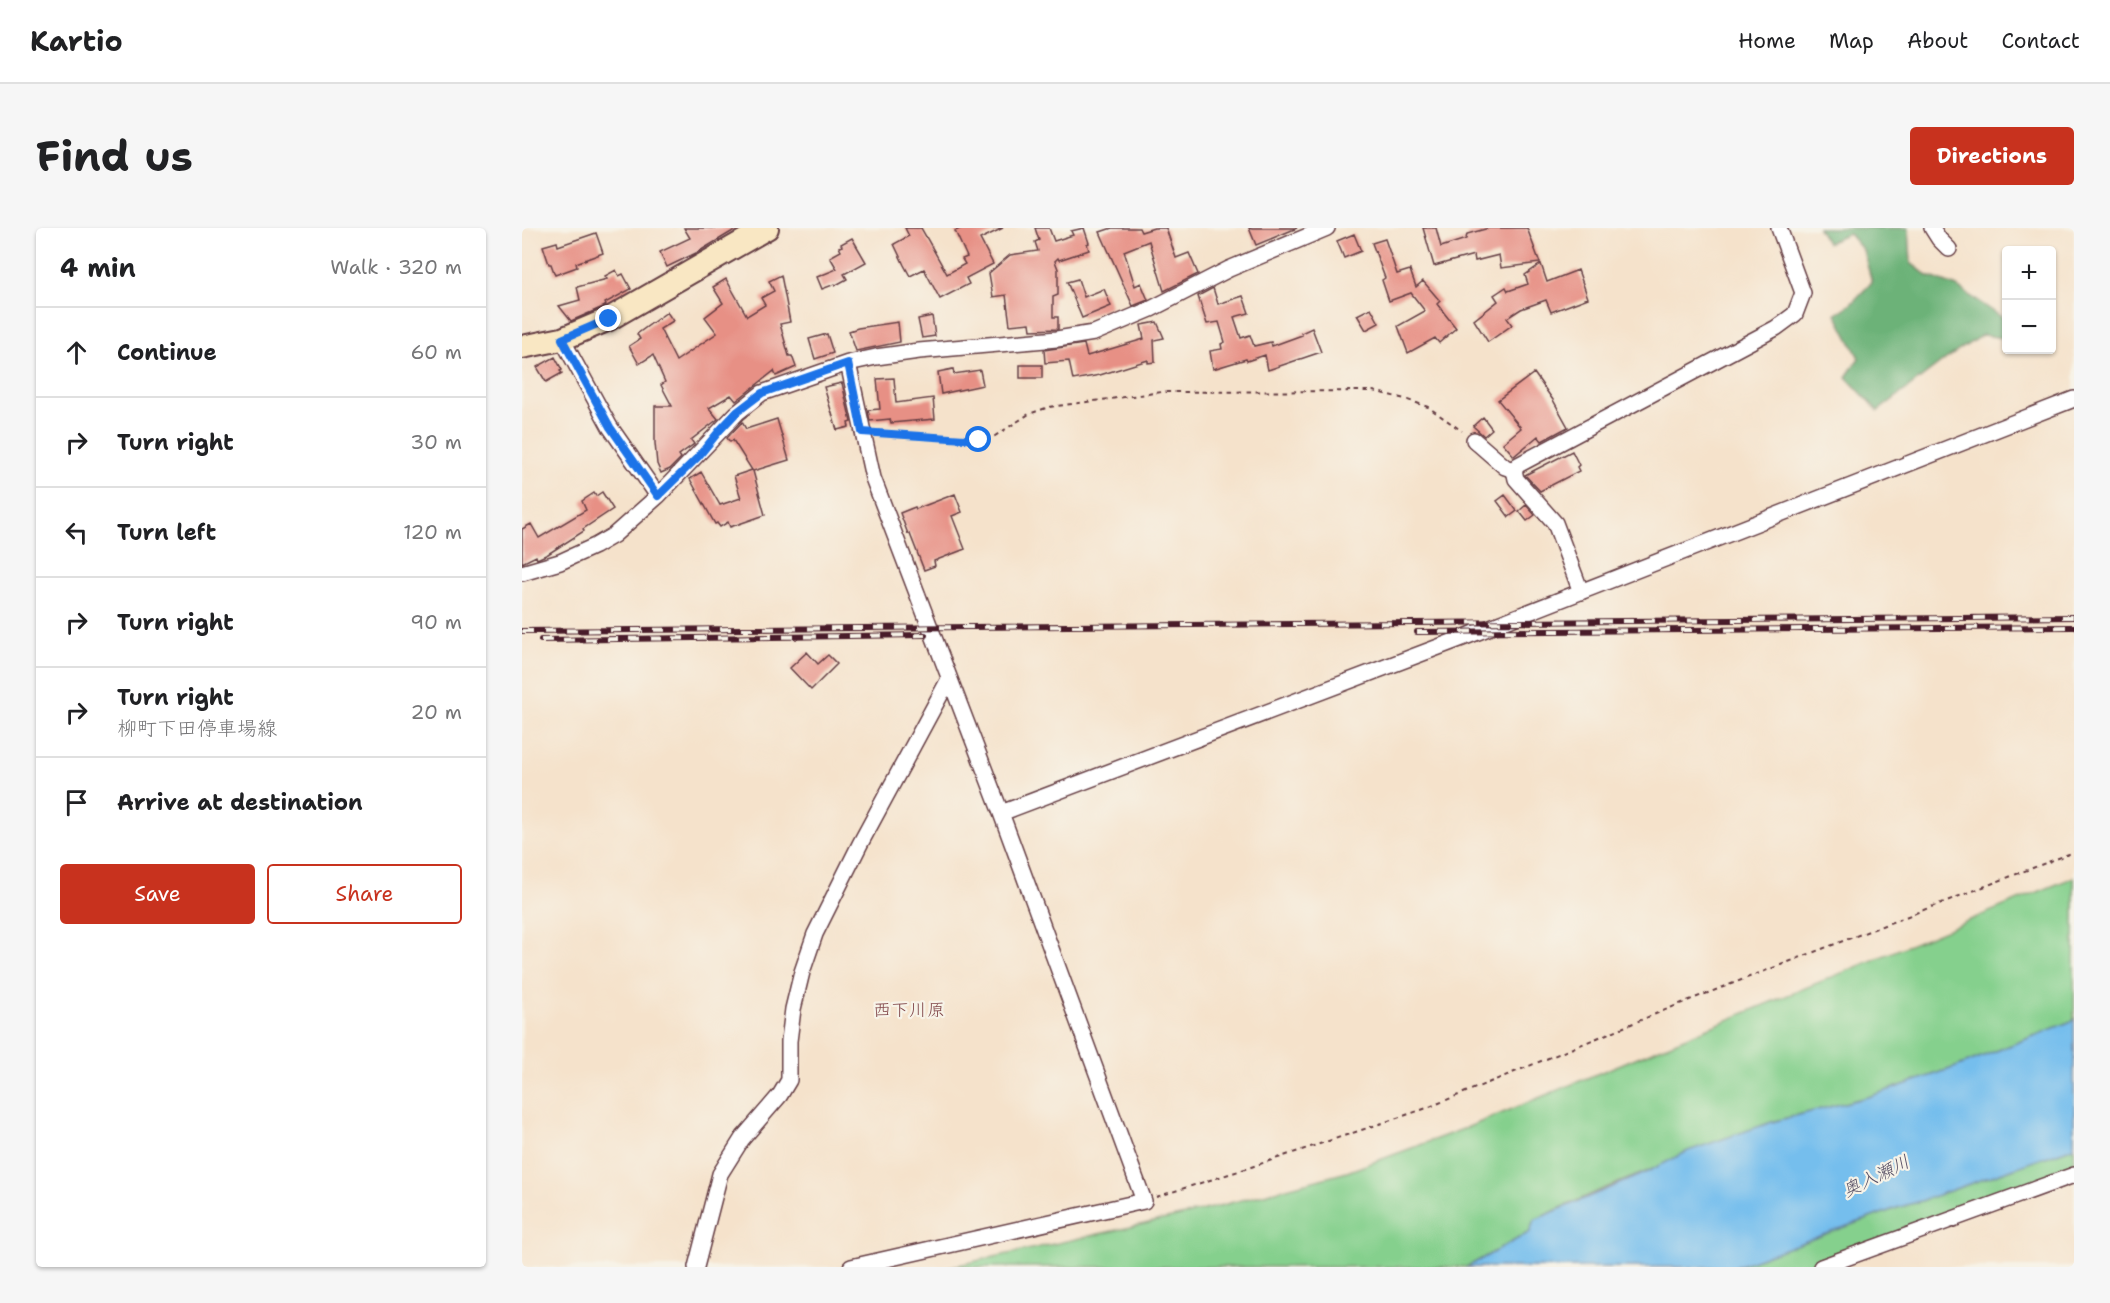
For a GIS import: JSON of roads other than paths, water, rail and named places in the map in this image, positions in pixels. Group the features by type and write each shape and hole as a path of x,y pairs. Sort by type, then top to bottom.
{"main road":[{"path":"522,347 562,339 609,319 767,228"}],"street":[{"path":"522,573 560,562 595,546 631,522 698,457 737,412 762,393 848,363 919,351 1026,343 1094,333 1151,309 1229,269 1327,228"},
{"path":"1514,470 1518,465 1776,328 1795,314 1803,293 1779,228"},
{"path":"1932,228 1938,239 1949,249"},
{"path":"562,339 610,427 658,496"},
{"path":"848,363 873,478 1001,813 1144,1201 851,1267"},
{"path":"1001,813 1581,592 2074,399"},
{"path":"1474,440 1505,467 1514,470"},
{"path":"1514,470 1516,479 1555,523 1581,592"},
{"path":"696,1267 720,1174 742,1139 780,1095 789,1080 789,1041 793,1009 815,934 860,844 949,679"},
{"path":"1821,1267 2074,1175"}],"water":[{"name":"奥入瀬川","path":"2074,1020 2074,1147 1735,1267 1467,1267 1530,1232 1534,1220 1647,1172 1688,1151 1772,1122 1871,1096 1956,1067"}],"railway":[{"path":"522,631 2074,617"},
{"path":"1417,632 2074,627"},
{"path":"541,640 925,635"}],"district":[{"name":"西下川原","path":"909,1010"}]}
